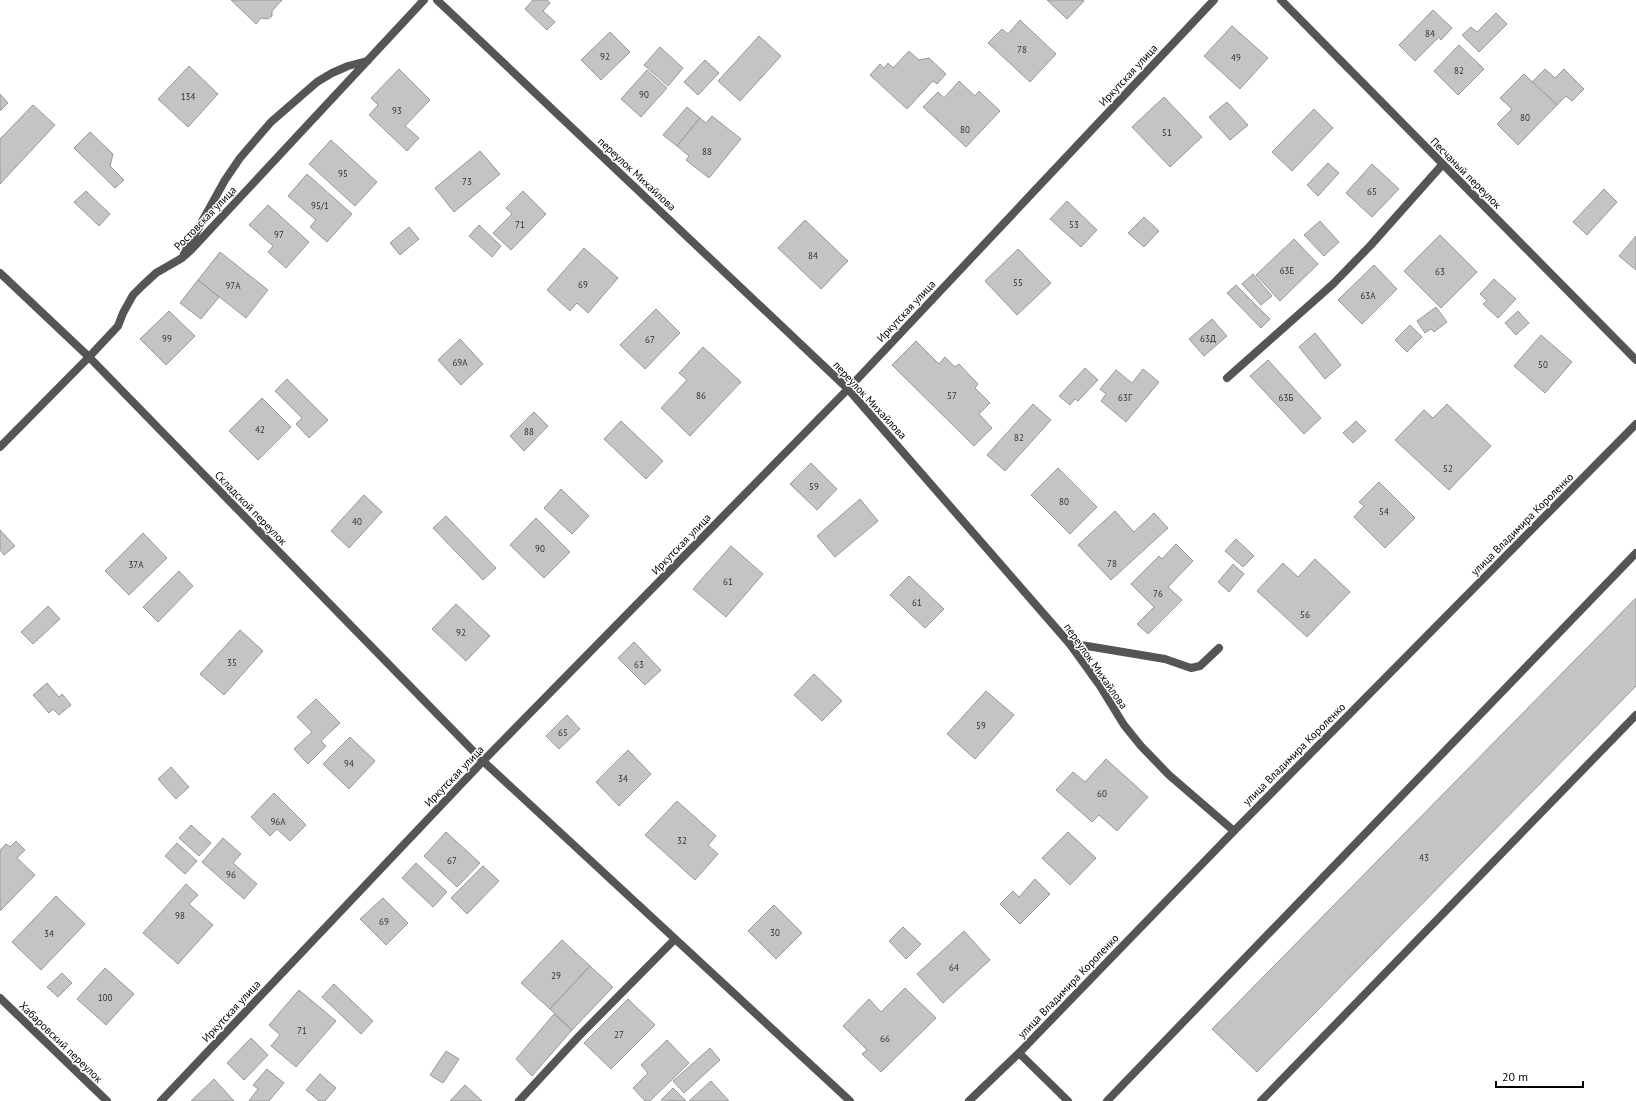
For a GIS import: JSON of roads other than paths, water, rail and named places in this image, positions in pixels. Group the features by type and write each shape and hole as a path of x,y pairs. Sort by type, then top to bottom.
{"street":[{"name":"Ростовская улица","path":"0,446 118,326 133,295 156,274 182,258 191,250 424,0"},
{"name":"переулок Михайлова","path":"437,0 848,389 1069,643 1100,686 1124,725 1141,746 1169,775 1234,831"},
{"name":"Иркутская улица","path":"161,1101 483,762 848,389 1214,0"},
{"name":"Песчаный переулок","path":"1281,0 1442,165 1636,360"},
{"path":"182,258 209,206 225,180 240,158 271,122 304,92 327,76 348,66 368,61"},
{"path":"1227,378 1332,284 1370,246 1442,165"},
{"name":"Складской переулок","path":"0,273 89,357 483,762 850,1101"},
{"name":"улица Владимира Короленко","path":"969,1101 1019,1053 1234,831 1636,424"},
{"path":"1108,1101 1636,553"},
{"path":"1069,643 1166,659 1191,668 1200,666 1219,648"},
{"path":"1261,1101 1636,715"},
{"path":"519,1101 579,1036 675,939"},
{"name":"Хабаровский переулок","path":"0,998 107,1101"},
{"path":"1019,1053 1068,1101"}]}
